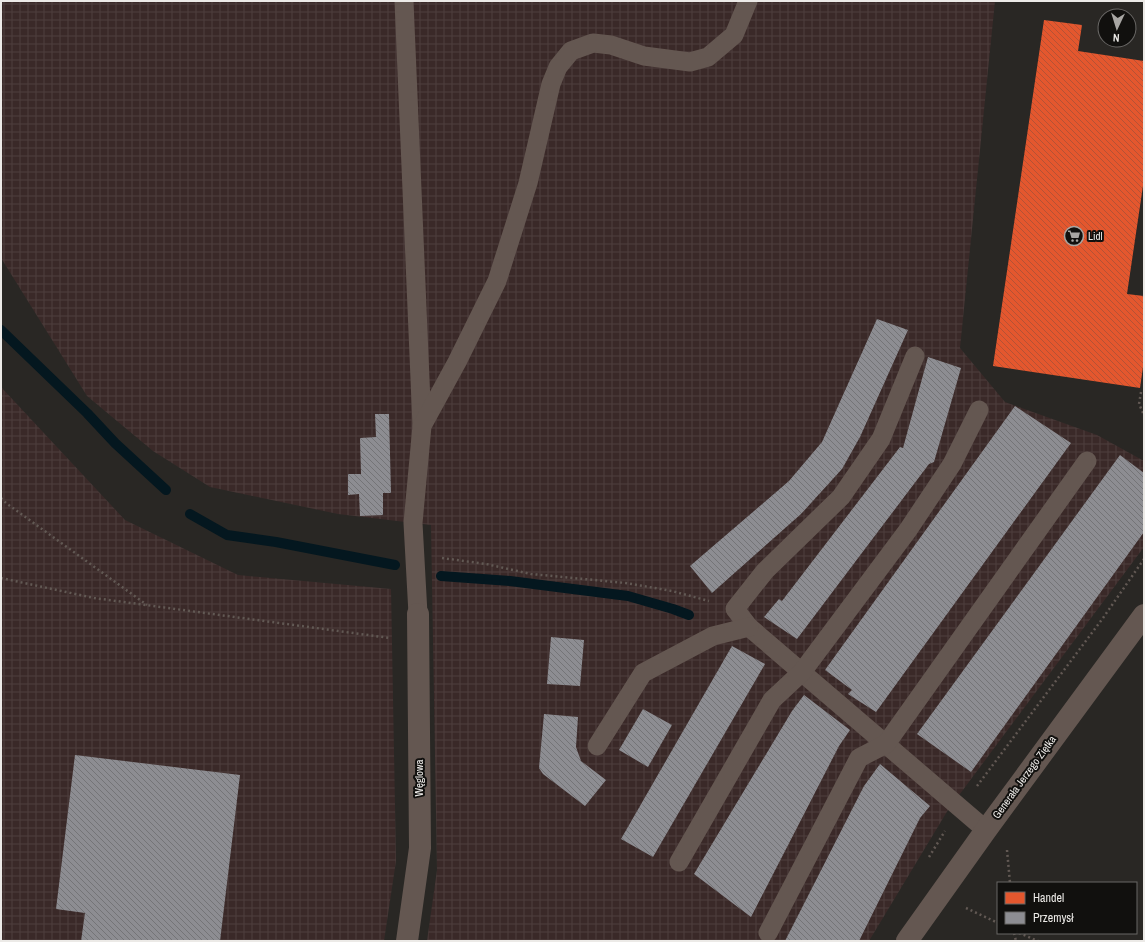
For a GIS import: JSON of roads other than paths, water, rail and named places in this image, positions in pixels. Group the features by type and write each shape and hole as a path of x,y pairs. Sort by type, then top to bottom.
{"street":[{"name":"Węglowa","path":"407,941 420,848 418,614"},
{"name":"Generała Jerzego Ziętka","path":"909,940 986,830 1144,615"}],"lane":[{"path":"404,1 422,426 413,523 418,614"},
{"path":"422,426 457,362 497,281 528,183 551,84 558,67 571,51 593,43 611,45 644,56 690,62 708,56 734,35 748,1"},
{"path":"915,356 881,439 841,497 765,571 735,609 749,627 986,830"},
{"path":"678,862 772,700 802,672 908,530 952,464 978,410"},
{"path":"768,933 859,758 886,744 1087,461"},
{"path":"598,746 643,673 713,636 749,627"}],"waterway":[{"path":"1,330 87,413 115,443 166,490"},
{"path":"190,514 227,535 276,542 395,565"},
{"path":"441,576 510,581 628,596 689,615"}],"place":[{"name":"Lidl","path":"1074,236"}]}
